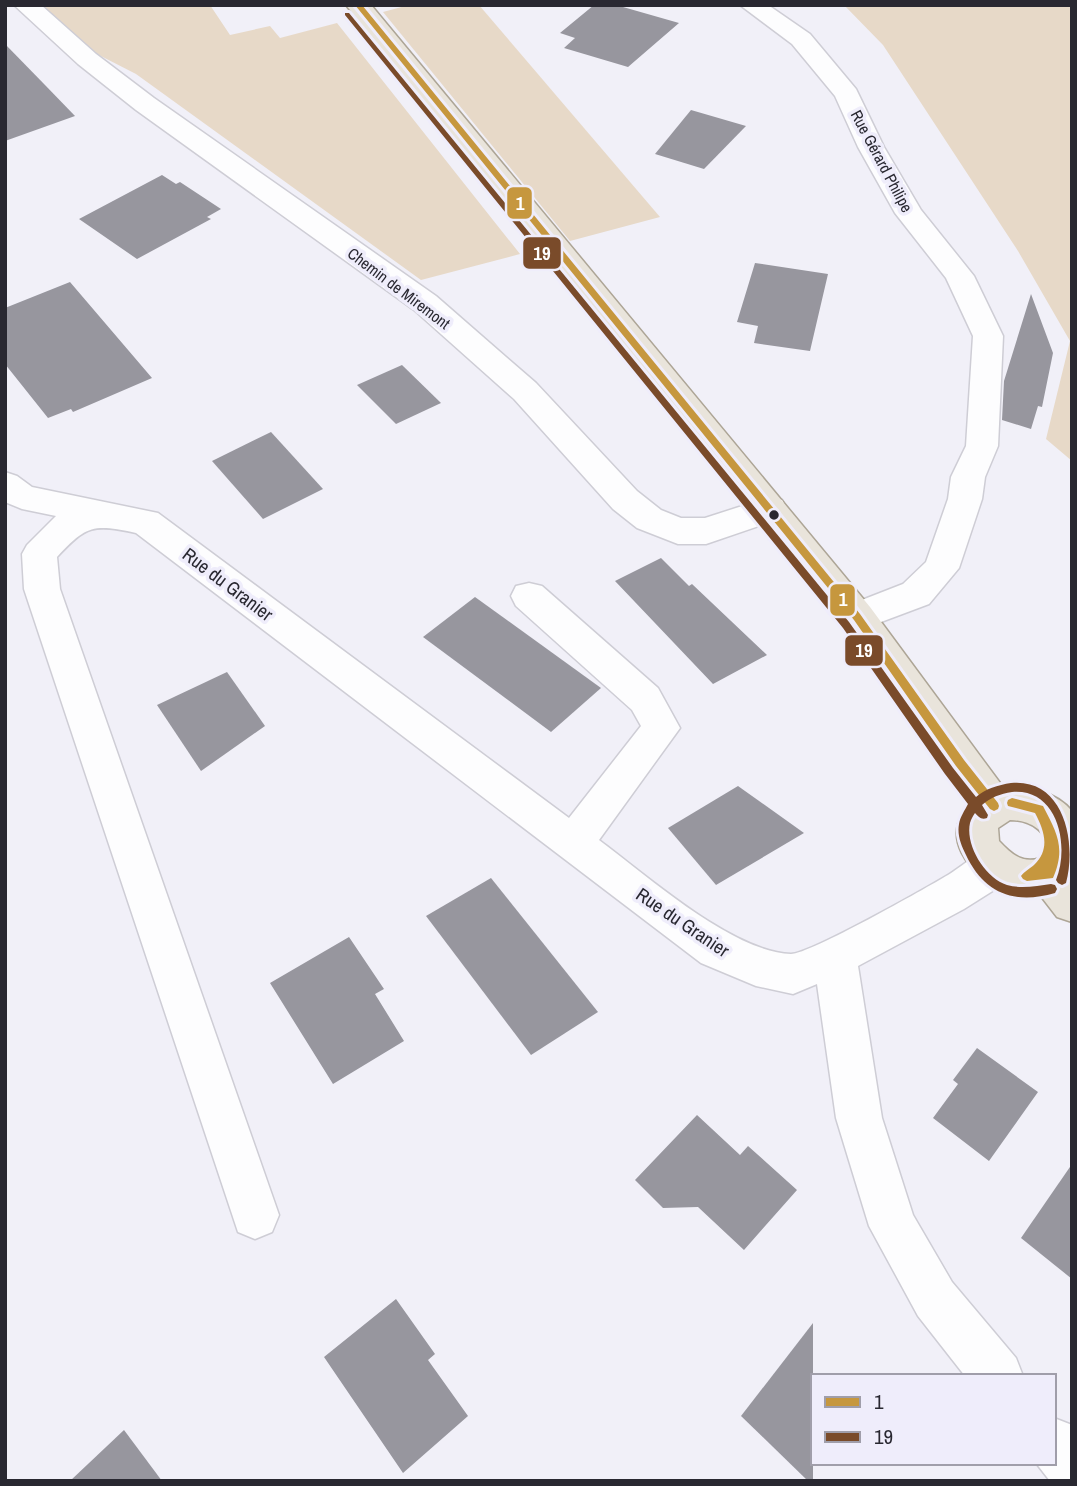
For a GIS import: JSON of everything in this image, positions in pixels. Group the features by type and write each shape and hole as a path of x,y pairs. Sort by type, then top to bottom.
{"main road":[{"path":"358,5 858,617 960,763 994,806"},
{"path":"1006,803 1034,806 1058,823 1068,846 1066,858 1060,868 1060,890 1037,879 1022,878 996,867 986,857 977,834 979,823 994,806 1006,803"}],"street":[{"name":"Chemin de Miremont","path":"26,5 87,59 145,104 425,303 524,391 625,500 649,519 678,531 706,531 770,509"},
{"name":"Rue Gérard Philipe","path":"752,5 801,39 847,94 871,147 908,213 959,276 988,336 982,446 968,477 965,499 941,568 916,594 858,617"},
{"path":"5,484 22,496 146,522"},
{"name":"Rue du Granier","path":"255,1215 41,589 39,554 67,525 104,514 146,522 716,949 756,966 793,974 835,957 960,890 996,867"},
{"path":"529,597 645,699 661,728 573,844"},
{"path":"835,957 859,1118 893,1226 935,1299 996,1374"},
{"path":"1056,1446 1072,1466"}],"shaded area":[{"path":"35,5 210,5 230,35 270,26 280,38 337,23 520,254 421,280 136,74 91,51"},
{"path":"409,5 479,5 660,217 570,241 383,12"},
{"path":"844,5 1072,5 1072,461 1046,439 1070,341 1018,251 883,45"}],"building":[{"path":"594,5 616,5 679,23 628,67 564,48 575,38 560,33"},
{"path":"5,44 45,85 75,116 5,141"},
{"path":"691,110 746,126 704,169 655,154"},
{"path":"162,175 176,184 180,182 221,209 207,217 211,219 137,259 79,219"},
{"path":"755,263 828,274 810,351 754,343 758,326 737,322"},
{"path":"70,282 152,378 73,412 71,409 48,418 5,364 5,308"},
{"path":"1031,294 1053,353 1042,407 1038,406 1031,429 1002,420 1004,381"},
{"path":"402,365 441,403 396,424 357,385"},
{"path":"271,432 323,489 263,519 212,461"},
{"path":"661,558 767,655 713,684 615,581"},
{"path":"475,597 601,688 551,732 423,637"},
{"path":"227,672 265,726 201,771 157,705"},
{"path":"738,786 804,833 716,885 668,828"},
{"path":"491,878 598,1012 531,1055 426,916"},
{"path":"349,937 384,989 375,994 404,1041 333,1084 270,983"},
{"path":"977,1048 1038,1092 989,1161 933,1118 958,1084 953,1080"},
{"path":"697,1115 740,1155 748,1146 797,1190 744,1250 698,1207 663,1208 635,1180"},
{"path":"1072,1164 1072,1279 1021,1238"},
{"path":"396,1299 435,1354 428,1360 468,1416 403,1473 324,1357"},
{"path":"813,1323 813,1481 808,1481 741,1416"},
{"path":"124,1430 162,1481 70,1481"}],"transit line":[{"name":"1","path":"358,5 857,617 960,763 994,806"},
{"name":"19","path":"347,14 846,625 983,815"},
{"name":"19","path":"1051,889 1008,890 984,875 965,842 964,823 972,807 985,796 1002,789 1020,787 1037,791 1050,800 1060,818 1067,843 1068,861 1062,880"},
{"name":"1","path":"1012,803 1039,809 1050,831"},
{"name":"1","path":"1027,876 1049,875 1055,853 1050,831"},
{"name":"1","path":"1027,876 1046,858 1050,831"}]}
